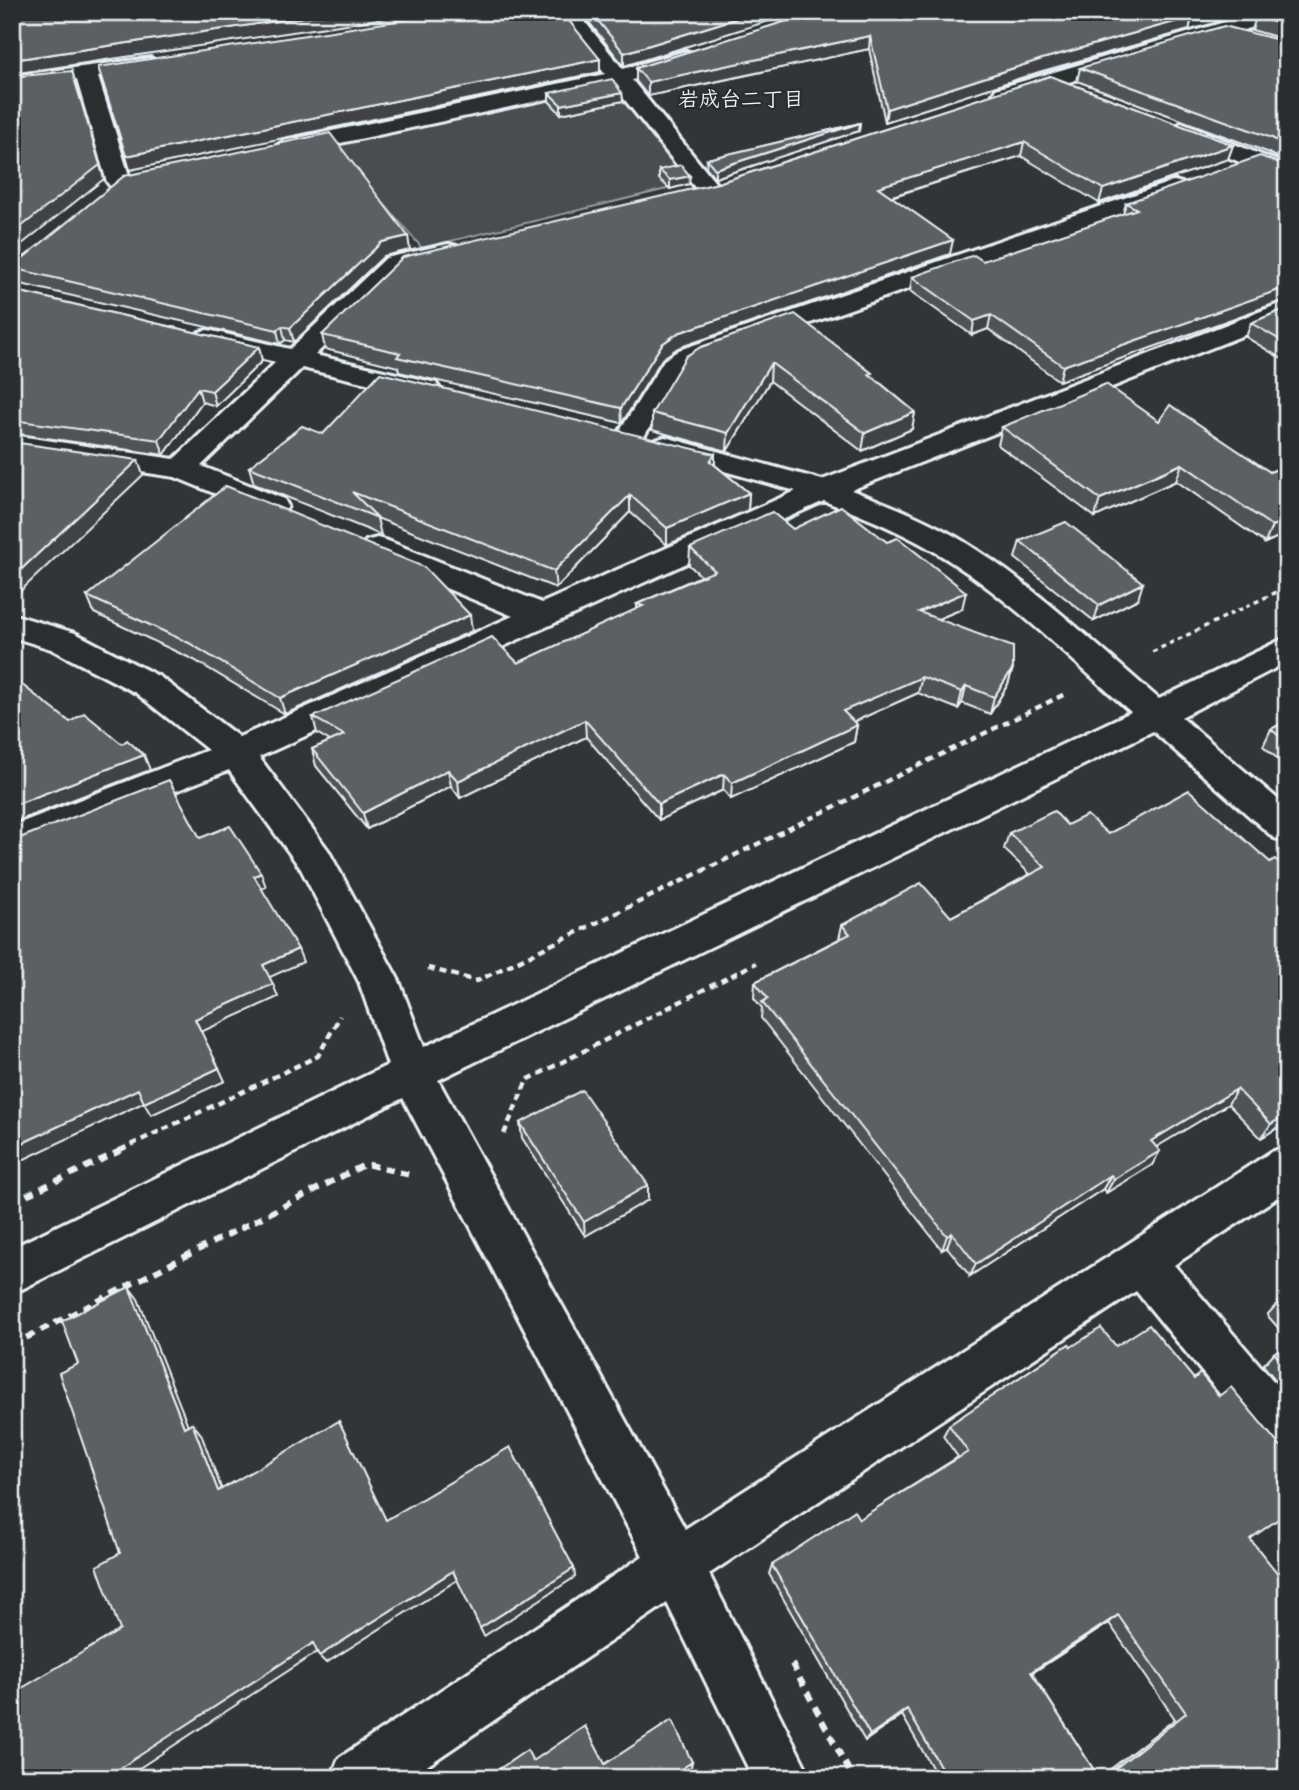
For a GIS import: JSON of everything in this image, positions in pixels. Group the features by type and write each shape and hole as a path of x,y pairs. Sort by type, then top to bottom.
{"street":[{"path":"566,12 709,190"},
{"path":"983,101 1281,12"},
{"path":"1183,19 1260,41"},
{"path":"267,151 619,78 710,49"},
{"path":"12,82 168,61"},
{"path":"86,74 119,183"},
{"path":"1048,80 1085,94"},
{"path":"1160,122 1258,159 1287,174"},
{"path":"1220,172 1258,159"},
{"path":"97,200 119,183 146,177"},
{"path":"683,196 735,181"},
{"path":"1194,181 689,356 674,366 616,434 824,490 920,531 980,567 1287,828"},
{"path":"181,469 395,263 474,245"},
{"path":"12,841 236,753 824,490 1287,309"},
{"path":"188,333 456,396"},
{"path":"12,443 181,469 297,516"},
{"path":"348,537 540,615"},
{"path":"12,625 62,641 148,685 236,753 315,860 379,981 412,1073 676,1565 783,1778"},
{"path":"12,1272 412,1073 1154,716 1287,648"},
{"path":"359,1778 676,1565 1287,1166"},
{"path":"1142,1262 1287,1437"}],"path":[{"path":"424,967 477,981 1287,587"},
{"path":"503,1132 527,1080 768,957"},
{"path":"12,1202 318,1056 345,1006"},
{"path":"12,1345 366,1164 421,1178"}],"shaded area":[{"path":"601,88 615,91 685,179 679,186 422,248 334,146"}],"building":[{"path":"12,12 338,12 12,60"},
{"path":"455,12 562,12 600,59 126,156 98,67"},
{"path":"591,12 757,12 624,53"},
{"path":"816,12 1176,12 1192,17 1042,59 887,109 870,36 648,82 636,68"},
{"path":"1273,12 1287,12 1287,26 1256,17"},
{"path":"1224,26 1287,42 1287,146 1272,138 1080,68"},
{"path":"72,71 100,165 12,234 12,77"},
{"path":"1050,76 1233,145 1103,189 1024,142 878,187 953,240 678,333 662,344 621,408 397,357 400,353 322,335 403,257 718,183"},
{"path":"612,79 622,93 561,105 549,93"},
{"path":"860,123 715,169 707,159"},
{"path":"330,133 408,236 382,242 290,328 282,326 277,330 12,268 12,263 18,262 124,176"},
{"path":"1260,156 1287,166 1287,287 1063,366 991,315 974,321 912,277 974,255 983,261 1137,209 1126,203"},
{"path":"681,165 690,176 670,180 659,170"},
{"path":"12,290 259,347 212,391 198,388 159,440 12,420"},
{"path":"1287,308 1287,344 1251,323"},
{"path":"795,314 872,373 869,374 915,412 865,433 771,363 728,433 652,413 686,356 701,347"},
{"path":"380,373 715,454 710,461 749,493 667,528 630,495 554,571 352,492 378,518 249,467 302,426 323,434"},
{"path":"1106,384 1159,421 1170,405 1270,472 1287,465 1287,520 1272,526 1182,464 1100,499 1002,427"},
{"path":"12,442 138,460 12,578"},
{"path":"226,486 424,567 470,615 280,698 189,643 87,596"},
{"path":"841,506 887,542 898,538 966,592 919,612 1013,647 1013,668 994,697 966,686 962,692 922,677 843,711 857,725 732,783 724,774 659,804 585,720 458,781 448,770 363,813 312,749 344,735 313,717 492,637 518,663 643,606 637,604 715,571 690,548 772,512 793,529"},
{"path":"1066,522 1143,583 1099,605 1020,541"},
{"path":"12,677 70,722 84,713 122,744 127,740 144,755 12,806"},
{"path":"1287,721 1287,743 1271,729"},
{"path":"169,780 200,838 230,826 261,873 254,876 298,949 263,965 273,984 195,1019 219,1068 144,1103 138,1089 12,1148 12,841"},
{"path":"1189,790 1270,862 1275,859 1287,870 1287,1114 1271,1124 1237,1089 1151,1141 1160,1151 1114,1179 1111,1175 976,1264 952,1233 947,1236 762,1002 768,999 755,982 850,934 842,925 921,883 951,917 1045,867 1009,833 1054,811 1067,825 1087,815 1108,834"},
{"path":"582,1090 648,1185 584,1222 520,1123"},
{"path":"129,1287 184,1427 192,1423 218,1491 339,1421 386,1520 510,1447 574,1568 480,1628 453,1571 319,1656 313,1643 111,1774 110,1770 97,1778 12,1778 12,1694 120,1630 97,1566 120,1553 59,1373 78,1364 62,1321"},
{"path":"1287,1297 1287,1313 1278,1303"},
{"path":"1149,1325 1194,1379 1200,1373 1219,1396 1231,1387 1279,1445 1287,1448 1287,1513 1250,1539 1287,1585 1287,1778 1103,1778 1186,1713 1118,1615 1031,1672 1099,1778 947,1778 907,1709 870,1735 772,1565 854,1511 859,1519 968,1452 949,1425 1069,1344 1071,1347 1101,1328 1116,1346"},
{"path":"1287,1344 1287,1368 1274,1353"},
{"path":"672,1720 692,1762 681,1769 686,1778 486,1778 527,1750 533,1761 585,1726 605,1764"},
{"path":"469,1769 473,1778 456,1778"}],"district":[{"name":"岩成台二丁目","path":"741,99"}]}
